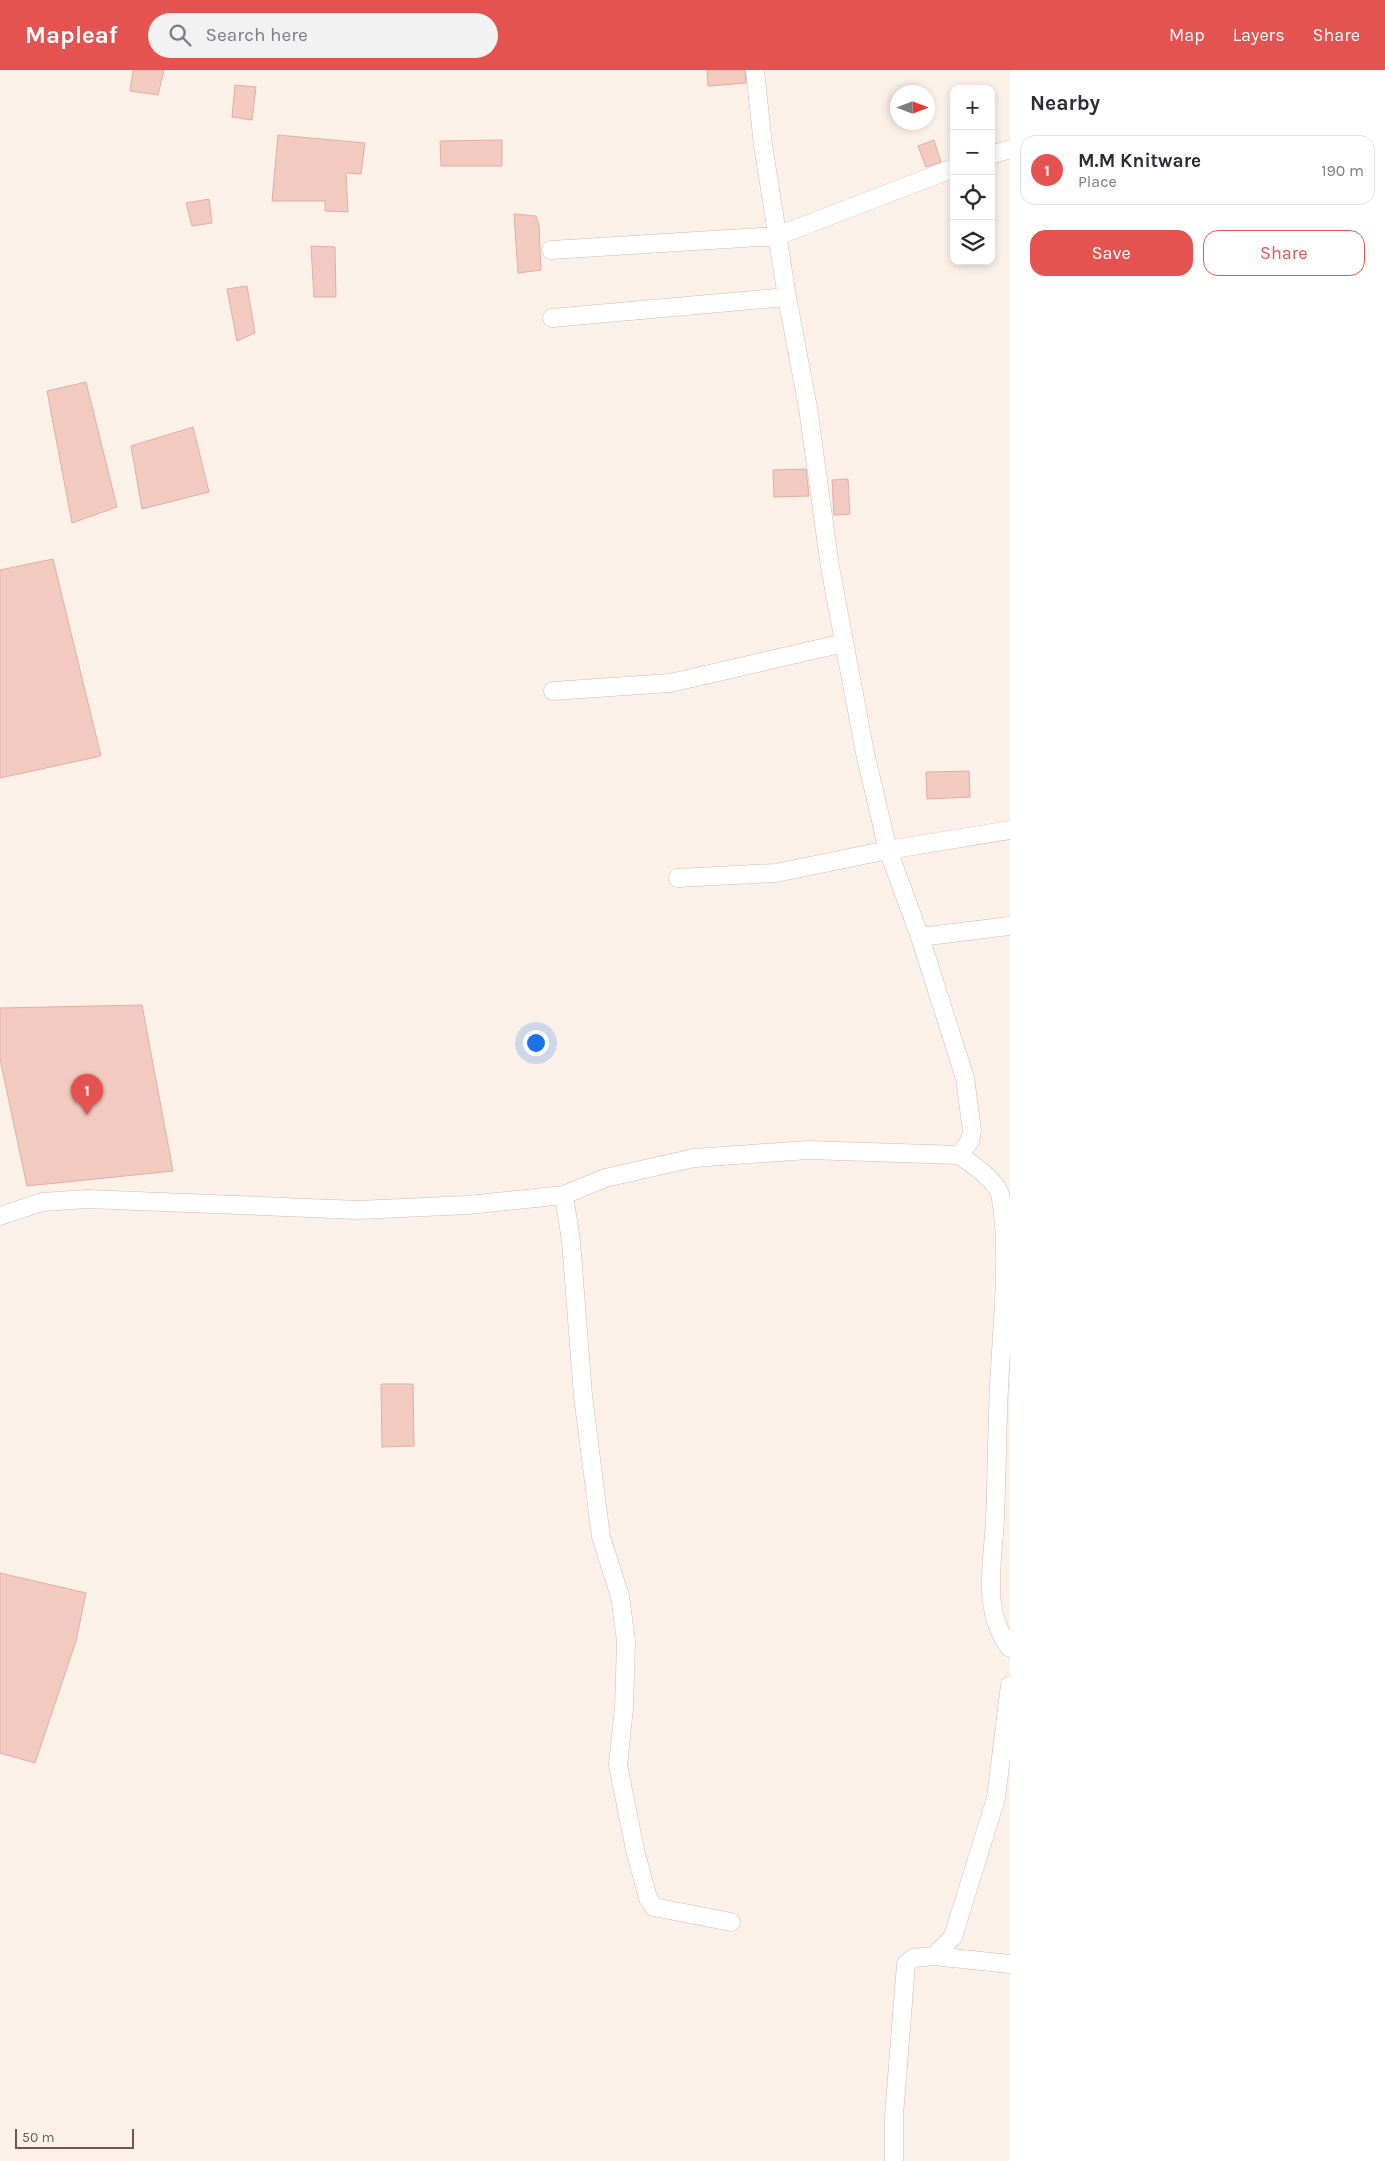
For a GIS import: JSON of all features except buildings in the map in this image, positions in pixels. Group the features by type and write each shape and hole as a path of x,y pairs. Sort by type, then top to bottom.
{"street":[{"path":"755,70 763,145 787,298 808,408 830,567 865,753 888,850 920,937 965,1078 972,1131 970,1141 960,1154"},
{"path":"995,154 1010,149"},
{"path":"551,250 777,236 950,170"},
{"path":"552,318 787,298"},
{"path":"553,691 670,683 844,643"},
{"path":"678,878 776,873 888,850 1010,830"},
{"path":"920,937 1010,926"},
{"path":"0,1216 42,1202 87,1199 358,1210 468,1205 564,1195 605,1178 694,1158 808,1150 960,1154 978,1167 1005,1193 1006,1276 1000,1367 994,1536 989,1577 993,1608 1000,1635 1010,1648"},
{"path":"564,1195 571,1241 583,1396 601,1537 620,1596 626,1641 624,1708 618,1765 635,1850 648,1898 654,1907 731,1922"},
{"path":"934,1956 953,1936 996,1798 1006,1754 1010,1685"},
{"path":"894,2161 894,2116 906,1964 913,1958 934,1956 1010,1964"}],"place":[{"name":"M.M Knitware","path":"87,1115"}]}
